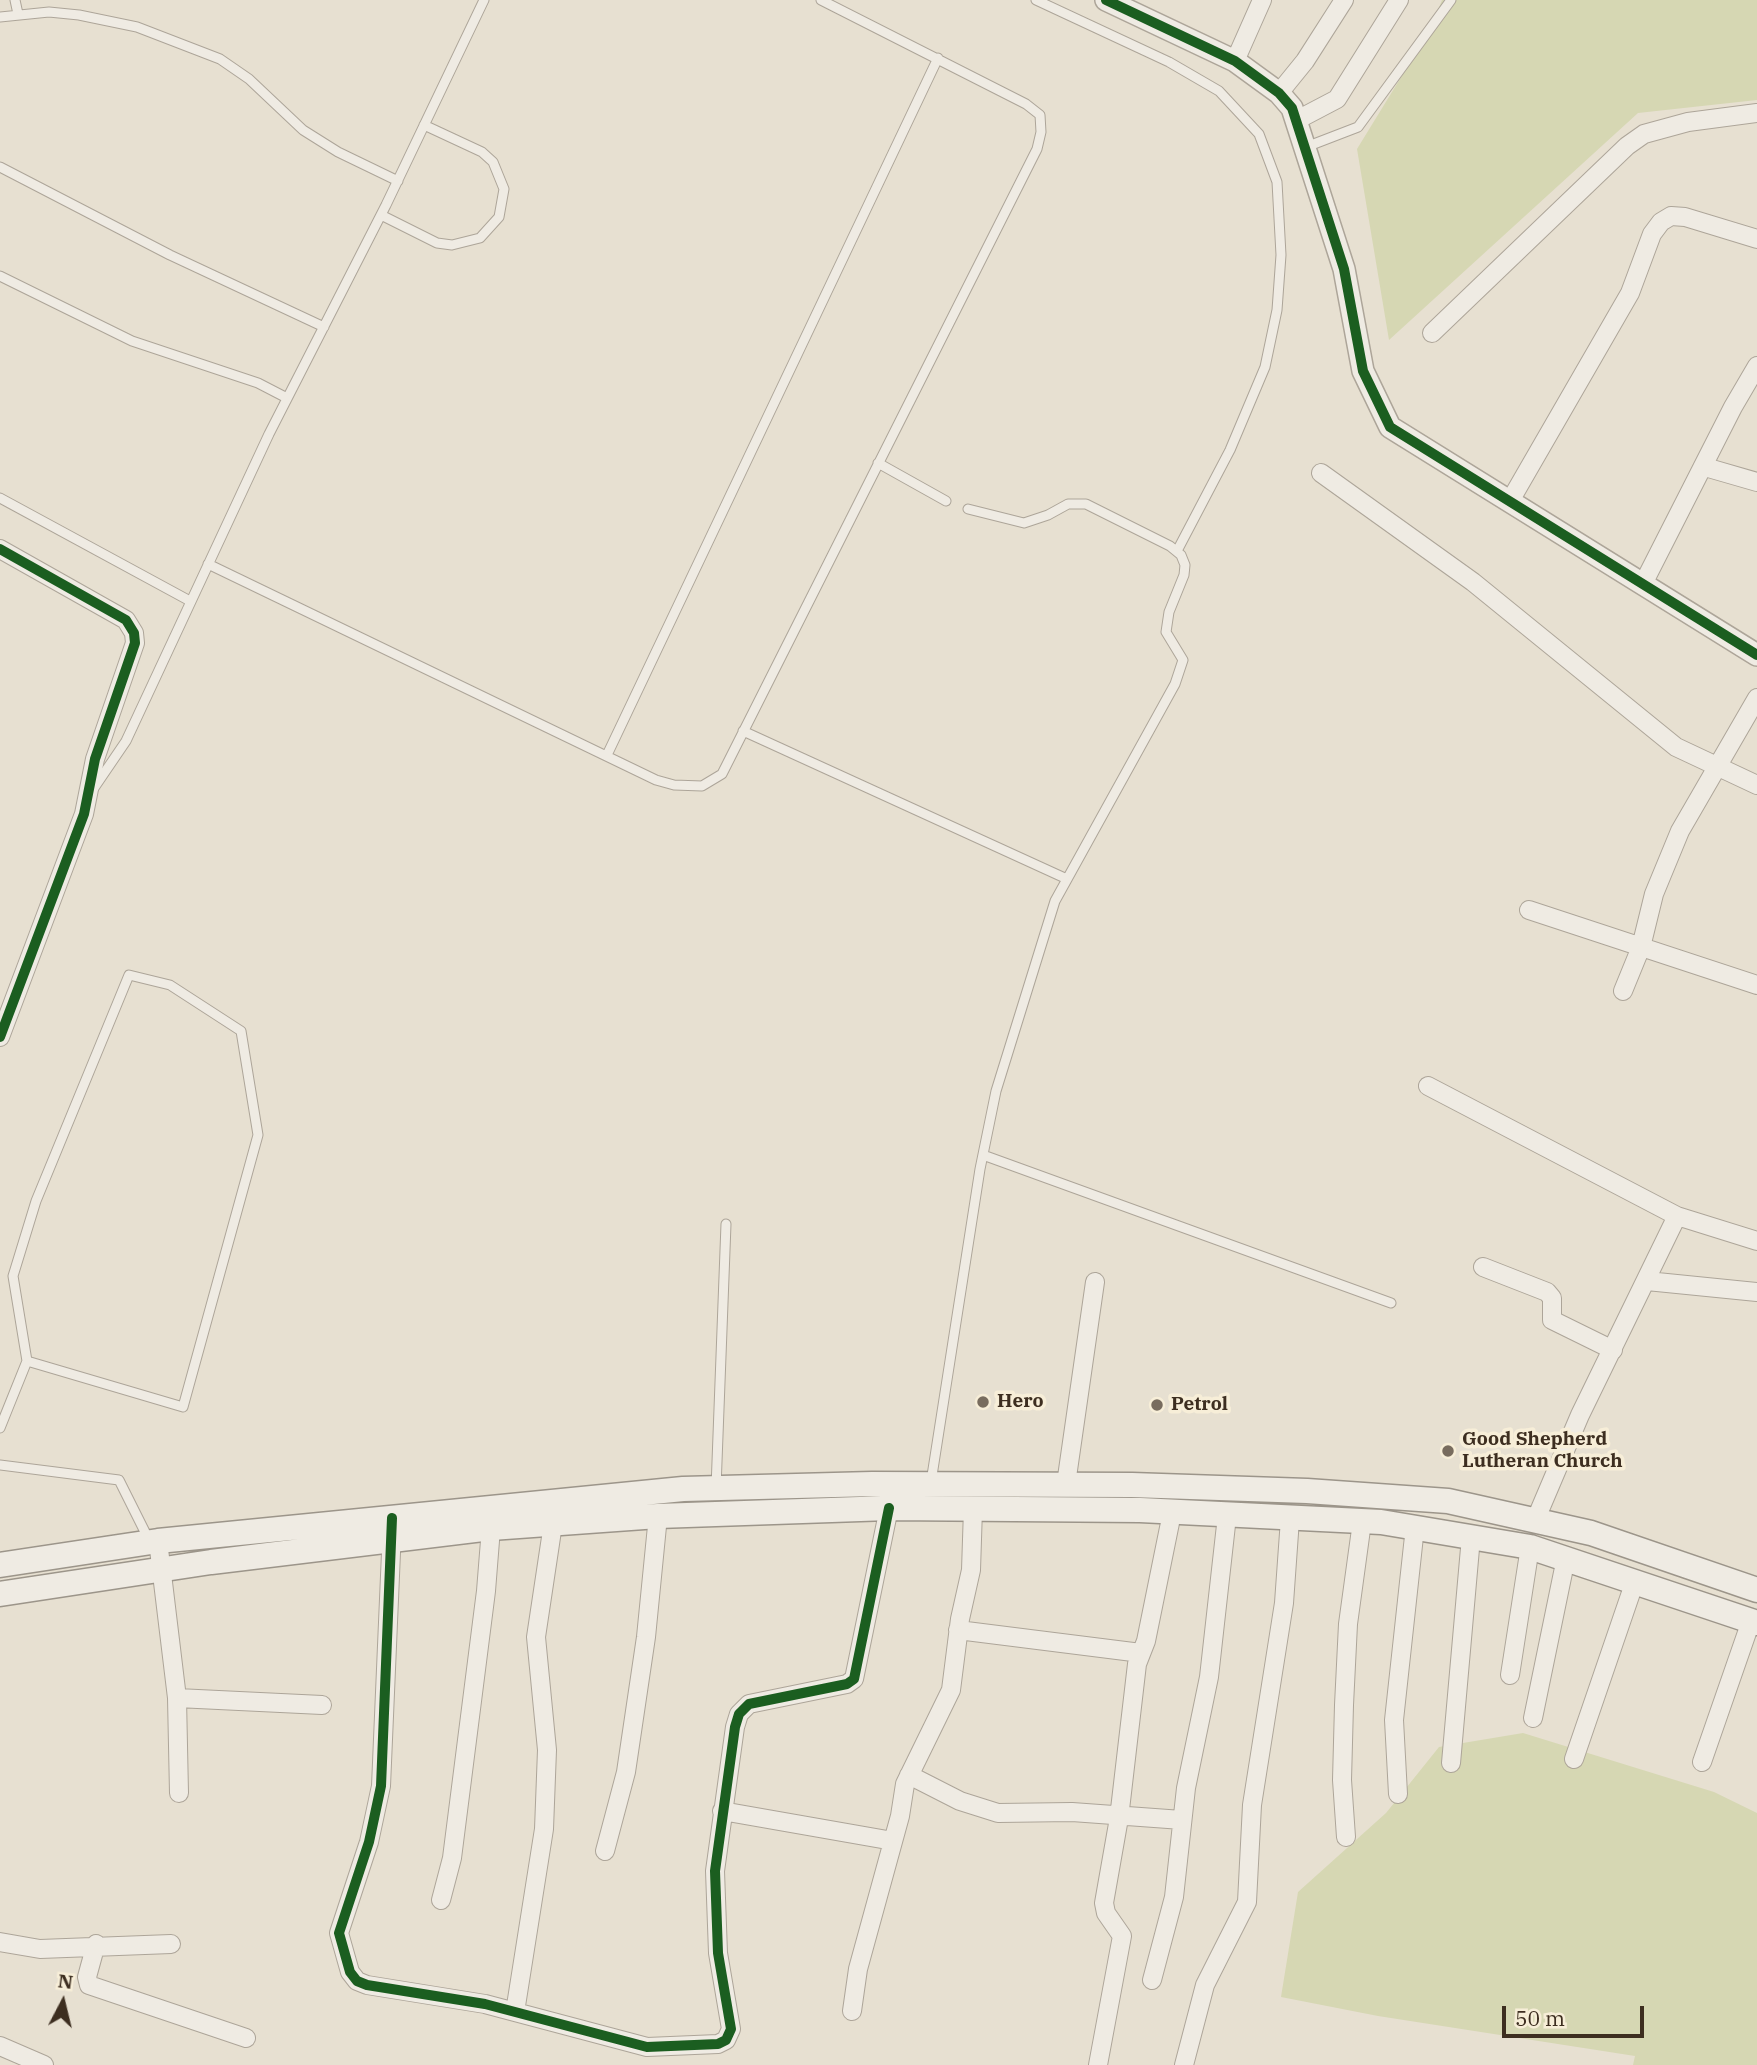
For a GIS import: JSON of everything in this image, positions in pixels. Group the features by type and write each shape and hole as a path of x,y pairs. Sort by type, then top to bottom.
{"main road":[{"path":"0,1565 149,1542 210,1536 553,1524 616,1508 716,1489 1066,1484 1227,1488 1448,1501 1591,1533 1757,1590"},
{"path":"0,1594 211,1562 392,1529 616,1508 658,1516 889,1508 973,1509 1290,1518 1415,1528 1530,1547 1754,1622"}],"street":[{"path":"1106,0 1235,61 1279,93 1297,120 1343,269 1363,371 1390,427 1757,655"},
{"path":"1235,61 1262,0"},
{"path":"1279,93 1305,61 1345,0"},
{"path":"1297,120 1337,99 1399,0"},
{"path":"1432,333 1627,146 1644,134 1675,124 1757,113"},
{"path":"1510,501 1630,293 1652,234 1661,222 1671,216 1685,217 1757,239"},
{"path":"1643,584 1705,467 1733,407 1757,366"},
{"path":"1705,467 1757,482"},
{"path":"1321,474 1473,582 1648,727 1676,747 1757,785"},
{"path":"0,549 126,620 134,633 135,643 95,759 87,800 0,1037"},
{"path":"1623,990 1641,947 1654,894 1680,831 1757,698"},
{"path":"1529,909 1757,985"},
{"path":"1428,1086 1677,1216 1757,1241"},
{"path":"1535,1521 1580,1415 1677,1216"},
{"path":"1483,1267 1547,1292 1552,1298 1552,1320 1613,1350"},
{"path":"1647,1281 1757,1293"},
{"path":"1066,1484 1095,1282"},
{"path":"852,2011 858,1969 909,1775 951,1690 958,1630 971,1570 973,1484"},
{"path":"1152,1980 1174,1897 1186,1788 1209,1677 1227,1516 1227,1488"},
{"path":"392,1529 381,1786 369,1842 339,1933 350,1972 357,1981 367,1985 485,2004 647,2047 718,2044 726,2040 732,2029 718,1953 715,1871 734,1727 739,1714 749,1704 847,1684 854,1679 889,1508"},
{"path":"1098,2065 1122,1936 1106,1913 1104,1903 1119,1818 1134,1690 1166,1555 1172,1513"},
{"path":"605,1851 626,1772 646,1637 658,1516"},
{"path":"1184,2065 1205,1985 1247,1902 1252,1805 1284,1603 1290,1518"},
{"path":"1346,1838 1342,1780 1343,1705 1348,1624 1362,1522"},
{"path":"515,2012 544,1829 547,1750 536,1637 553,1524"},
{"path":"441,1900 456,1830 486,1591 491,1528"},
{"path":"1398,1794 1394,1720 1415,1528"},
{"path":"210,1536 211,1562"},
{"path":"1451,1763 1471,1537"},
{"path":"149,1542 177,1698 179,1793"},
{"path":"1510,1675 1530,1547"},
{"path":"1533,1717 1566,1558"},
{"path":"1574,1759 1635,1581"},
{"path":"1702,1762 1754,1622"},
{"path":"958,1630 1141,1653"},
{"path":"177,1698 322,1705"},
{"path":"909,1775 960,1801 998,1813 1072,1812 1119,1818 1182,1820"},
{"path":"722,1811 893,1841"},
{"path":"0,1942 40,1949 96,1944 171,1944"},
{"path":"96,1944 87,1978 89,1985 246,2038"},
{"path":"0,2046 44,2065"}],"lane":[{"path":"15,0 18,14"},
{"path":"87,800 126,741 287,398 398,181 484,0"},
{"path":"208,564 656,780 686,787 702,786 722,774 1037,149 1041,132 1040,115 1026,104 821,0"},
{"path":"1036,0 1169,62 1219,91 1259,134 1277,182 1281,255 1277,310 1265,367 1230,450 1177,551"},
{"path":"1306,147 1358,127 1451,0"},
{"path":"0,17 18,14 79,15 137,27 220,59 249,79 303,130 398,181"},
{"path":"607,755 939,58"},
{"path":"381,215 437,243 452,245 480,238 499,217 504,188 493,162 482,152 424,125"},
{"path":"0,167 170,255 324,327"},
{"path":"0,276 132,341 258,383 287,398"},
{"path":"878,463 946,501"},
{"path":"0,498 190,601"},
{"path":"930,1484 983,1155 996,1091 1055,901 1180,673 1183,660 1166,632 1169,611 1184,575 1185,565 1177,551 1086,503 1068,504 1024,523 968,509"},
{"path":"743,731 1067,879"},
{"path":"0,1428 27,1361 13,1276 36,1201 129,975 170,985 241,1031 258,1135 183,1407 27,1361"},
{"path":"983,1155 1391,1303"},
{"path":"716,1489 726,1224"},
{"path":"0,1465 119,1480 149,1542"}],"green space":[{"path":"1442,0 1757,0 1757,100 1638,113 1389,340 1357,149 1430,30"},
{"path":"1523,1733 1714,1792 1757,1813 1757,2065 1633,2065 1635,2056 1378,2016 1281,1997 1298,1892 1386,1813 1439,1747"}],"cycle path":[{"path":"1106,0 1235,61 1279,93 1292,108 1344,269 1363,371 1390,427 1757,655"},
{"path":"0,549 126,620 134,633 135,643 95,759 84,814 0,1037"},
{"path":"392,1518 381,1786 369,1842 339,1933 350,1972 357,1981 367,1985 485,2004 647,2047 718,2044 726,2040 731,2029 718,1953 715,1871 735,1727 739,1714 749,1704 847,1684 854,1679 889,1508"}],"place":[{"name":"Hero","path":"983,1402"},
{"name":"Petrol","path":"1157,1405"},
{"name":"Good Shepherd Lutheran Church","path":"1448,1451"}]}
